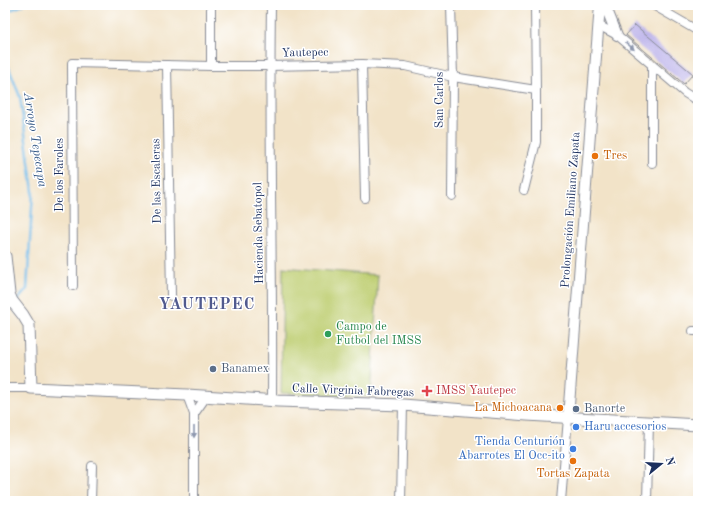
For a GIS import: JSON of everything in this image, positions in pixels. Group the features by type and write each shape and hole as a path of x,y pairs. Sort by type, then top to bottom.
{"main road":[{"path":"5,256 8,296 29,325 31,388"},
{"name":"Calle Virginia Fabregas","path":"31,388 403,405 568,418 698,425"}],"street":[{"path":"211,5 211,66"},
{"name":"Hacienda Sebatopol","path":"271,5 272,400"},
{"name":"San Carlos","path":"451,5 453,77 452,196"},
{"path":"524,190 536,142 535,5"},
{"name":"Prolongación Emiliano Zapata","path":"568,418 600,5"},
{"path":"605,5 617,35"},
{"path":"653,5 698,31"},
{"path":"598,25 617,35 652,66 698,102"},
{"name":"Yautepec","path":"72,63 211,66 362,64 405,66 453,77 536,90"},
{"name":"De los Faroles","path":"72,63 73,286"},
{"path":"362,64 365,198"},
{"name":"De las Escaleras","path":"167,65 170,296"},
{"path":"652,66 652,163"},
{"path":"5,388 31,388"},
{"path":"187,395 194,414 194,501"},
{"path":"194,414 206,397"},
{"path":"401,501 403,405"},
{"path":"561,501 568,418"},
{"path":"647,501 649,422"},
{"path":"91,501 92,466"}],"green space":[{"name":"Campo de Futbol del IMSS","path":"283,267 378,275 371,397 281,393"}],"building":[{"path":"635,25 693,74 684,84 626,35"}],"waterway":[{"name":"Arroyo Tepecapa","path":"5,12 23,5"},
{"name":"Arroyo Tepecapa","path":"5,58 20,97 33,191 27,289 16,302"},
{"name":"Arroyo Tepecapa","path":"5,315 13,305"}],"place":[{"name":"Tres","path":"595,156"},
{"name":"Campo de Futbol del IMSS","path":"328,334"},
{"name":"Banamex","path":"213,369"},
{"name":"IMSS Yautepec","path":"427,391"},
{"name":"La Michoacana","path":"560,408"},
{"name":"Banorte","path":"576,409"},
{"name":"Haru accesorios","path":"576,427"},
{"name":"Tienda Centurión Abarrotes El Occ-ito","path":"573,449"},
{"name":"Tortas Zapata","path":"573,461"}],"district":[{"name":"YAUTEPEC","path":"207,305"}]}
